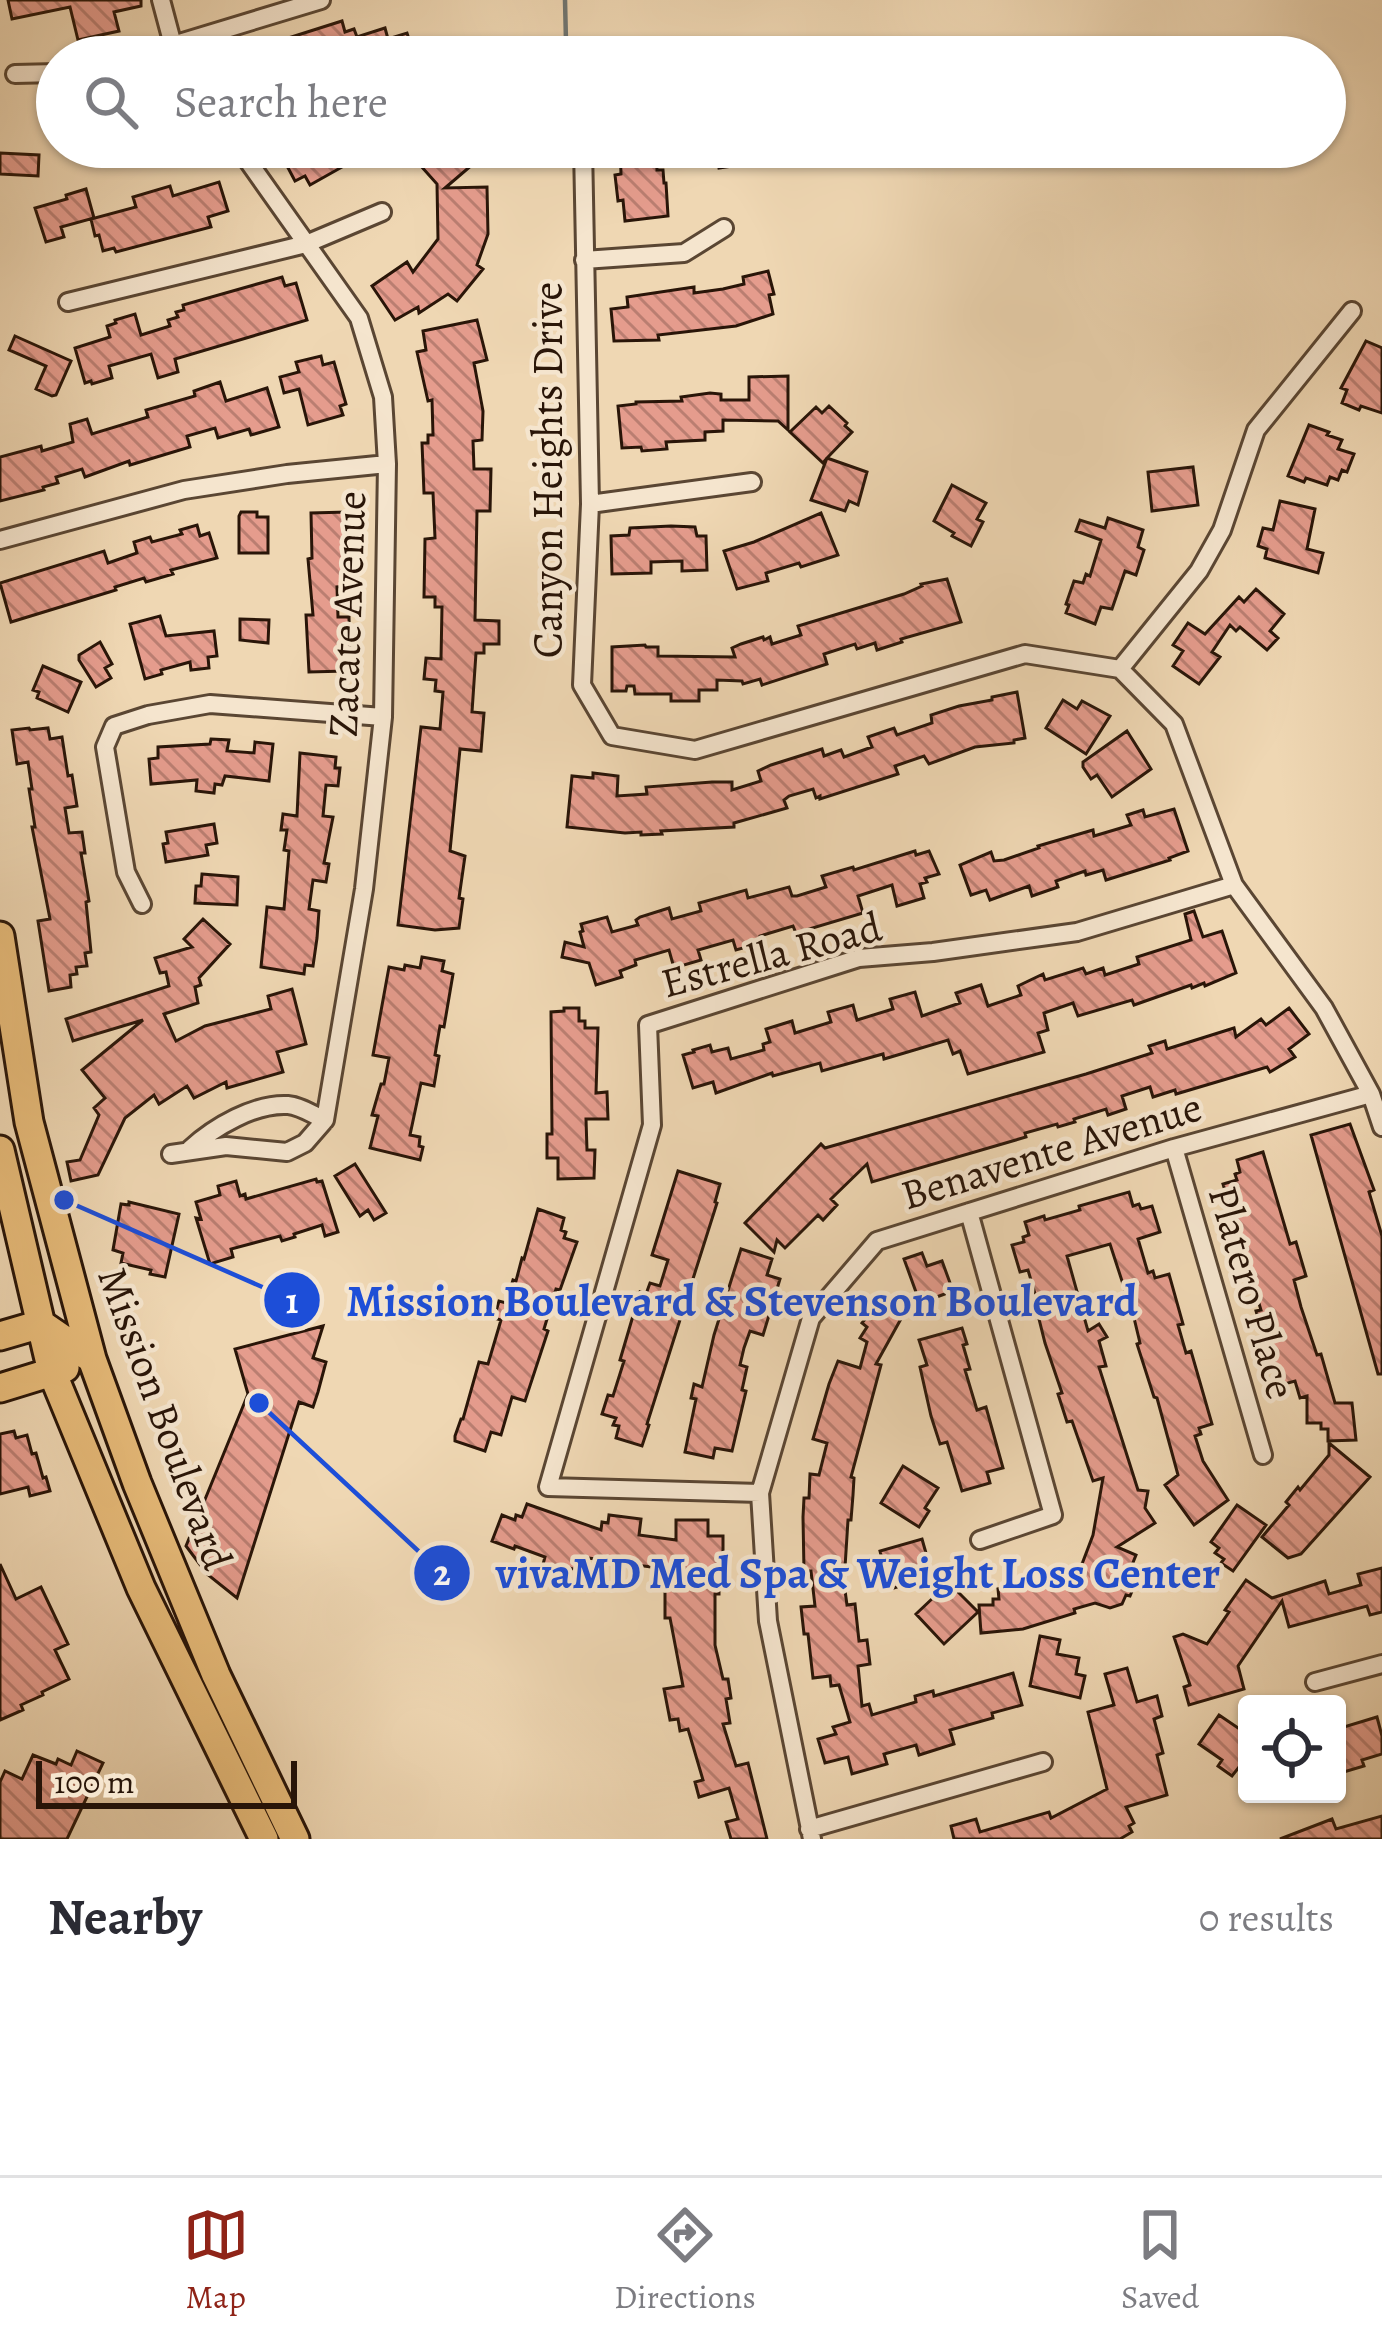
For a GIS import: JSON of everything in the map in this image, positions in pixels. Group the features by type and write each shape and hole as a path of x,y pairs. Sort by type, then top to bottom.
{"main road":[{"name":"Mission Boulevard","path":"0,936 28,1123 92,1358 137,1483 216,1675 295,1839"},
{"name":"Mission Boulevard","path":"0,1150 52,1372 141,1588 264,1839"},
{"path":"0,1336 41,1324 92,1358"},
{"path":"0,1388 92,1358"}],"street":[{"path":"161,0 172,36"},
{"path":"219,36 321,0"},
{"path":"15,74 36,74"},
{"name":"Zacate Avenue","path":"253,168 359,317 383,398 387,464 382,717 364,889 325,1120"},
{"name":"Canyon Heights Drive","path":"583,168 590,504 582,686 612,736 695,750 1025,654 1120,669"},
{"path":"68,302 306,244 382,212"},
{"path":"584,260 684,253 724,228"},
{"path":"1352,311 1256,430 1222,530 1199,571 1120,669 1174,724 1234,885 1324,1008 1372,1094 1382,1126"},
{"path":"0,540 184,490 387,464"},
{"path":"590,504 752,482"},
{"path":"142,904 126,872 105,747 114,726 210,704 382,717"},
{"name":"Estrella Road","path":"760,1493 548,1487 652,1125 648,1025 859,958 1077,932 1234,885"},
{"name":"Benavente Avenue","path":"810,1834 768,1621 760,1493 811,1318 877,1241 1174,1148 1372,1094"},
{"path":"293,1105 325,1120 305,1142 287,1152 226,1146 181,1151 251,1112 274,1106 293,1105"},
{"name":"Platero Place","path":"1174,1148 1262,1456"},
{"path":"969,1212 1053,1515 980,1540"},
{"path":"1316,1682 1382,1664"},
{"path":"810,1834 1043,1762"}],"building":[{"path":"8,0 141,0 141,6 114,12 119,31 96,36 77,36 70,7 12,19"},
{"path":"342,21 345,32 354,29 357,36 295,36"},
{"path":"385,28 387,36 360,36"},
{"path":"0,153 36,155 38,176 0,174"},
{"path":"288,168 340,168 310,185 305,176 295,181"},
{"path":"423,168 468,168 445,188 487,187 488,234 477,265 483,269 457,301 448,294 419,313 418,307 395,320 372,286 407,262 413,272 438,239 437,184"},
{"path":"621,168 663,170 668,216 625,221 615,175 621,174"},
{"path":"219,182 228,211 208,217 211,227 116,252 114,248 103,251 99,235 95,236 91,219 136,207 133,197 170,186 173,196"},
{"path":"86,189 94,218 61,227 64,237 46,242 35,208"},
{"path":"768,271 773,314 736,326 658,335 659,340 614,341 611,309 628,307 627,297 694,287 694,293 723,289 744,284 743,277"},
{"path":"282,277 285,286 296,283 307,320 175,359 178,372 158,378 151,354 109,366 112,378 85,383 75,348 110,337 107,326 115,320 135,314 141,335 170,326 168,320 178,317 176,312 184,310 183,305"},
{"path":"477,320 487,360 474,363 483,411 482,440 473,441 474,469 491,469 490,511 477,511 475,620 499,621 499,644 484,644 484,653 476,653 472,712 484,713 481,751 460,749 450,851 465,856 459,928 435,930 398,925 421,727 440,729 443,692 435,691 436,680 424,679 426,658 441,659 442,607 435,607 435,597 424,597 425,539 435,538 433,493 424,493 422,443 433,435 432,400 428,401 417,352 426,350 423,331"},
{"path":"15,336 71,361 56,395 36,389 46,366 9,350"},
{"path":"1366,341 1382,348 1382,413 1342,403 1347,390 1341,388"},
{"path":"321,356 323,365 334,362 346,404 340,406 343,415 308,425 299,389 284,393 280,377 299,372 296,362"},
{"path":"788,376 788,430 778,421 723,420 723,431 705,432 705,440 666,442 667,449 622,448 618,406 682,401 681,397 710,393 721,394 721,400 749,400 749,377"},
{"path":"220,382 226,401 267,388 279,427 218,438 215,428 187,436 190,447 85,477 82,469 56,477 58,483 44,490 0,501 0,457 73,442 70,424 87,419 92,434 148,417 146,410 195,396 194,391"},
{"path":"829,406 852,432 823,463 790,432 816,407 822,413"},
{"path":"1309,425 1342,440 1338,449 1354,454 1347,472 1342,470 1338,480 1330,477 1327,485 1288,476"},
{"path":"827,458 867,472 858,505 849,501 845,511 811,500"},
{"path":"1193,467 1198,505 1152,511 1148,472"},
{"path":"952,485 986,503 971,546 934,521"},
{"path":"1280,501 1315,509 1307,549 1323,553 1318,573 1265,558 1267,549 1258,546 1263,528 1273,530"},
{"path":"241,512 268,517 268,553 239,553"},
{"path":"347,512 344,569 349,568 350,586 337,587 338,617 349,617 350,660 345,660 346,671 309,672 306,615 313,615 308,559 312,558 311,513"},
{"path":"821,513 838,555 766,573 768,581 737,589 724,551"},
{"path":"1108,518 1143,530 1138,547 1144,550 1136,575 1125,571 1112,609 1101,607 1095,624 1066,613 1066,604 1074,581 1083,583 1086,574 1090,576 1101,540 1076,531 1080,520 1105,528"},
{"path":"197,525 200,536 209,533 217,558 11,622 0,583 104,551 108,563 137,553 134,542 182,534 180,530"},
{"path":"695,527 697,536 706,536 707,570 682,571 682,561 651,562 651,573 612,574 611,536 629,535 630,528"},
{"path":"947,579 961,622 902,642 877,650 875,643 857,649 855,644 824,654 827,664 762,685 760,679 743,684 717,680 717,690 699,690 699,701 671,701 671,694 635,694 634,686 612,691 612,647 658,647 658,656 735,657 732,648 741,644 770,637 772,644 801,635 798,626"},
{"path":"1256,589 1284,614 1270,631 1278,638 1267,650 1240,627 1236,631 1230,625 1212,652 1220,657 1199,684 1173,666 1183,651 1173,645 1188,623 1205,634 1239,597 1244,602"},
{"path":"160,616 166,636 214,631 217,656 208,657 209,668 191,670 190,662 145,679 130,624"},
{"path":"240,619 269,620 268,643 240,640"},
{"path":"100,642 112,664 105,668 111,678 96,687 79,655"},
{"path":"43,666 81,682 68,712 37,698 39,692 33,690"},
{"path":"1017,692 1025,738 975,747 929,764 924,756 895,766 898,774 820,799 813,789 789,796 784,800 787,808 734,823 734,827 641,835 567,827 572,776 618,776 617,796 647,794 646,787 712,782 732,782 732,790 761,781 758,771 771,765 822,749 824,756 841,750 844,757 872,747 868,737 894,728 897,735 932,723 931,715"},
{"path":"1063,700 1077,709 1082,701 1110,716 1086,754 1046,728"},
{"path":"48,728 50,739 62,737 77,806 65,808 69,833 82,832 89,901 87,966 76,967 77,974 70,975 71,987 49,991 38,921 50,919 32,827 32,789 28,762 17,764 12,730"},
{"path":"1127,731 1151,769 1112,797 1097,775 1091,779 1083,762"},
{"path":"211,739 229,740 227,751 254,753 255,742 273,744 269,781 225,776 222,785 215,784 214,793 196,791 197,780 151,784 149,759 158,758 158,747 210,744"},
{"path":"300,753 336,757 335,768 340,768 338,786 326,785 323,816 333,817 324,863 329,864 326,882 313,880 309,909 319,911 317,938 313,966 305,965 304,974 261,967 267,907 284,909 289,851 284,850 287,830 281,830 283,814 297,816"},
{"path":"1174,809 1188,851 1106,880 1103,870 1086,875 1085,871 1032,896 1029,886 990,900 986,890 971,895 960,865 991,852 994,861 1004,860 1093,830 1094,836 1131,825 1127,815 1143,810 1145,817"},
{"path":"214,824 217,843 206,845 208,855 166,862 166,832"},
{"path":"915,851 916,855 929,851 939,874 920,884 924,898 897,906 892,885 858,896 863,913 796,933 793,926 736,950 733,940 698,950 701,960 674,968 669,950 635,960 636,965 620,971 622,977 596,985 589,963 562,957 565,942 584,947 581,924 607,917 612,932 638,925 640,917 669,908 672,919 701,911 699,903 746,890 748,898 789,887 792,896 797,896 826,887 822,876"},
{"path":"202,874 238,877 237,905 195,903"},
{"path":"1194,911 1203,937 1222,931 1236,973 1134,1005 1132,1000 1078,1016 1073,1003 1044,1013 1048,1030 1038,1033 1044,1052 968,1074 960,1051 953,1054 948,1040 822,1071 820,1063 772,1073 716,1093 713,1082 693,1088 683,1055 693,1050 710,1045 712,1052 728,1048 731,1059 764,1050 763,1044 770,1042 766,1029 792,1021 795,1033 831,1022 828,1012 853,1005 857,1020 893,1009 890,999 915,992 922,1016 960,1003 956,993 981,985 988,1006 1021,995 1018,986 1043,974 1045,980 1083,968 1086,974 1103,968 1105,975 1139,964 1137,957 1191,940 1185,914"},
{"path":"203,919 230,944 199,978 201,985 195,987 198,1003 164,1014 176,1041 205,1026 271,1009 268,996 292,989 306,1044 277,1052 283,1072 227,1088 226,1082 194,1098 187,1086 159,1104 154,1095 125,1118 98,1175 71,1181 67,1162 80,1160 99,1115 94,1108 105,1098 82,1070 143,1020 73,1041 66,1019 169,986 155,958 192,947 184,939"},
{"path":"422,957 444,961 442,971 453,974 435,1055 439,1056 434,1086 421,1083 410,1135 420,1137 420,1160 370,1148 378,1116 372,1115 389,1058 373,1055 389,967 420,968"},
{"path":"579,1008 579,1021 585,1021 585,1028 598,1028 596,1093 607,1092 608,1119 586,1119 587,1150 595,1150 594,1178 558,1179 558,1158 547,1158 547,1134 552,1134 551,1012"},
{"path":"1289,1008 1309,1034 1289,1049 1295,1057 1270,1072 1267,1067 1153,1097 1150,1087 1122,1096 1126,1109 1108,1115 1106,1109 872,1182 867,1164 831,1199 837,1205 823,1220 818,1215 785,1248 777,1240 774,1252 745,1223 821,1144 825,1148 1086,1074 1152,1053 1149,1046 1165,1041 1167,1049 1234,1028 1236,1037 1261,1019 1266,1025"},
{"path":"1350,1124 1374,1190 1369,1192 1382,1236 1382,1374 1378,1374 1311,1135"},
{"path":"1263,1152 1290,1244 1296,1242 1306,1276 1294,1280 1301,1307 1335,1403 1352,1403 1356,1440 1328,1441 1328,1429 1321,1429 1321,1423 1307,1423 1307,1396 1300,1398 1295,1381 1281,1385 1265,1342 1256,1311 1261,1310 1223,1184 1237,1180 1237,1160"},
{"path":"355,1164 386,1213 374,1220 368,1210 360,1216 335,1176"},
{"path":"678,1171 720,1184 642,1446 616,1438 616,1418 602,1414 624,1361 620,1360 640,1292 646,1294 650,1283 660,1286 668,1260 652,1255"},
{"path":"236,1181 240,1196 245,1194 246,1199 322,1181 338,1232 325,1236 322,1225 282,1241 280,1236 231,1249 233,1257 210,1264 196,1202 220,1195 218,1186"},
{"path":"1129,1192 1133,1206 1152,1206 1160,1232 1138,1239 1148,1273 1153,1271 1155,1278 1169,1274 1186,1353 1191,1351 1212,1424 1199,1428 1201,1434 1195,1436 1203,1461 1228,1500 1194,1525 1165,1485 1178,1475 1110,1244 1067,1256 1088,1331 1099,1324 1107,1337 1099,1341 1106,1366 1099,1367 1138,1490 1148,1491 1145,1508 1155,1523 1117,1547 1136,1555 1128,1575 1137,1579 1122,1604 1110,1608 1095,1603 1023,1629 981,1633 979,1605 993,1605 993,1599 999,1599 998,1589 1033,1587 1030,1576 1082,1564 1093,1535 1103,1478 1093,1481 1072,1421 1067,1422 1028,1270 1020,1272 1012,1245 1029,1235 1025,1222 1080,1210 1079,1206"},
{"path":"121,1204 179,1214 165,1277 121,1263 123,1253 113,1250"},
{"path":"538,1209 564,1218 564,1238 577,1242 560,1290 556,1289 525,1401 512,1397 501,1435 491,1432 485,1451 455,1441 455,1436 479,1362 488,1364 501,1320 494,1318 499,1301 506,1303 516,1281"},
{"path":"741,1249 772,1259 767,1275 780,1279 763,1335 750,1331 744,1348 740,1365 747,1367 742,1390 746,1391 732,1451 715,1448 713,1458 685,1452 696,1399 691,1398 694,1384 702,1387"},
{"path":"922,1253 927,1266 942,1261 953,1291 920,1303 904,1259"},
{"path":"865,1296 902,1317 876,1364 881,1365 851,1477 844,1583 847,1605 855,1604 859,1641 867,1640 870,1664 858,1666 862,1706 869,1704 872,1715 916,1702 915,1696 933,1691 934,1696 1013,1673 1022,1705 950,1730 954,1744 919,1755 916,1745 884,1754 887,1764 852,1774 848,1757 825,1763 818,1739 836,1734 833,1727 850,1722 839,1685 831,1686 830,1676 813,1678 801,1607 815,1606 811,1571 804,1571 803,1517 810,1474 819,1475 827,1443 813,1439 829,1384 838,1361 860,1368 867,1342 860,1338 867,1327 862,1323 866,1318 856,1310"},
{"path":"323,1326 313,1358 326,1362 318,1392 313,1407 299,1402 237,1598 207,1574 186,1546 248,1394 235,1349"},
{"path":"962,1328 970,1369 965,1370 977,1410 986,1407 1003,1468 987,1472 990,1483 962,1491 947,1442 940,1444 931,1416 920,1367 927,1365 919,1340"},
{"path":"14,1431 16,1438 27,1435 50,1491 30,1496 28,1487 0,1494 0,1434"},
{"path":"1329,1443 1370,1477 1301,1554 1288,1558 1262,1537 1298,1487 1300,1490 1329,1455"},
{"path":"903,1466 938,1488 919,1527 881,1503"},
{"path":"527,1504 601,1530 609,1515 641,1519 639,1535 676,1540 676,1520 708,1520 708,1536 723,1536 719,1594 715,1594 715,1645 731,1698 726,1699 730,1723 723,1724 736,1766 748,1763 767,1839 731,1839 726,1822 738,1819 729,1788 699,1797 695,1782 703,1780 688,1729 680,1731 678,1719 670,1720 664,1689 683,1686 670,1618 665,1618 665,1569 588,1558 583,1572 560,1565 557,1573 542,1568 545,1557 492,1541 502,1515 515,1520 516,1515 522,1517"},
{"path":"1237,1505 1266,1525 1233,1571 1221,1563 1224,1559 1215,1553 1219,1548 1211,1542"},
{"path":"922,1539 935,1585 943,1577 978,1612 944,1644 916,1614 935,1596 920,1580 887,1590 881,1568 880,1551"},
{"path":"0,1564 16,1599 41,1587 68,1644 55,1650 69,1679 0,1720"},
{"path":"1382,1568 1382,1612 1370,1615 1367,1606 1289,1627 1282,1601 1238,1666 1244,1689 1189,1705 1184,1687 1190,1685 1174,1637 1183,1634 1207,1644 1246,1580 1272,1598 1325,1581 1329,1594 1361,1585 1358,1574"},
{"path":"1040,1636 1060,1640 1057,1654 1079,1658 1076,1674 1085,1676 1080,1698 1030,1686"},
{"path":"1127,1668 1137,1702 1157,1696 1162,1716 1154,1719 1163,1753 1157,1755 1167,1795 1126,1807 1134,1823 1129,1826 1132,1832 1120,1839 954,1839 951,1826 976,1819 980,1832 1049,1812 1051,1818 1107,1789 1088,1712 1114,1705 1105,1674"},
{"path":"1219,1715 1238,1728 1238,1768 1232,1776 1218,1766 1222,1760 1199,1744"},
{"path":"1377,1717 1382,1754 1346,1771 1346,1726"},
{"path":"77,1751 103,1763 67,1839 0,1839 0,1782 5,1771 22,1779 33,1755 71,1765"},
{"path":"1382,1816 1382,1839 1280,1839 1332,1819 1336,1829"}],"waterway":[{"path":"565,0 566,36"}],"place":[{"name":"Mission Boulevard & Stevenson Boulevard","path":"64,1200"},
{"name":"vivaMD Med Spa & Weight Loss Center","path":"259,1403"}]}
